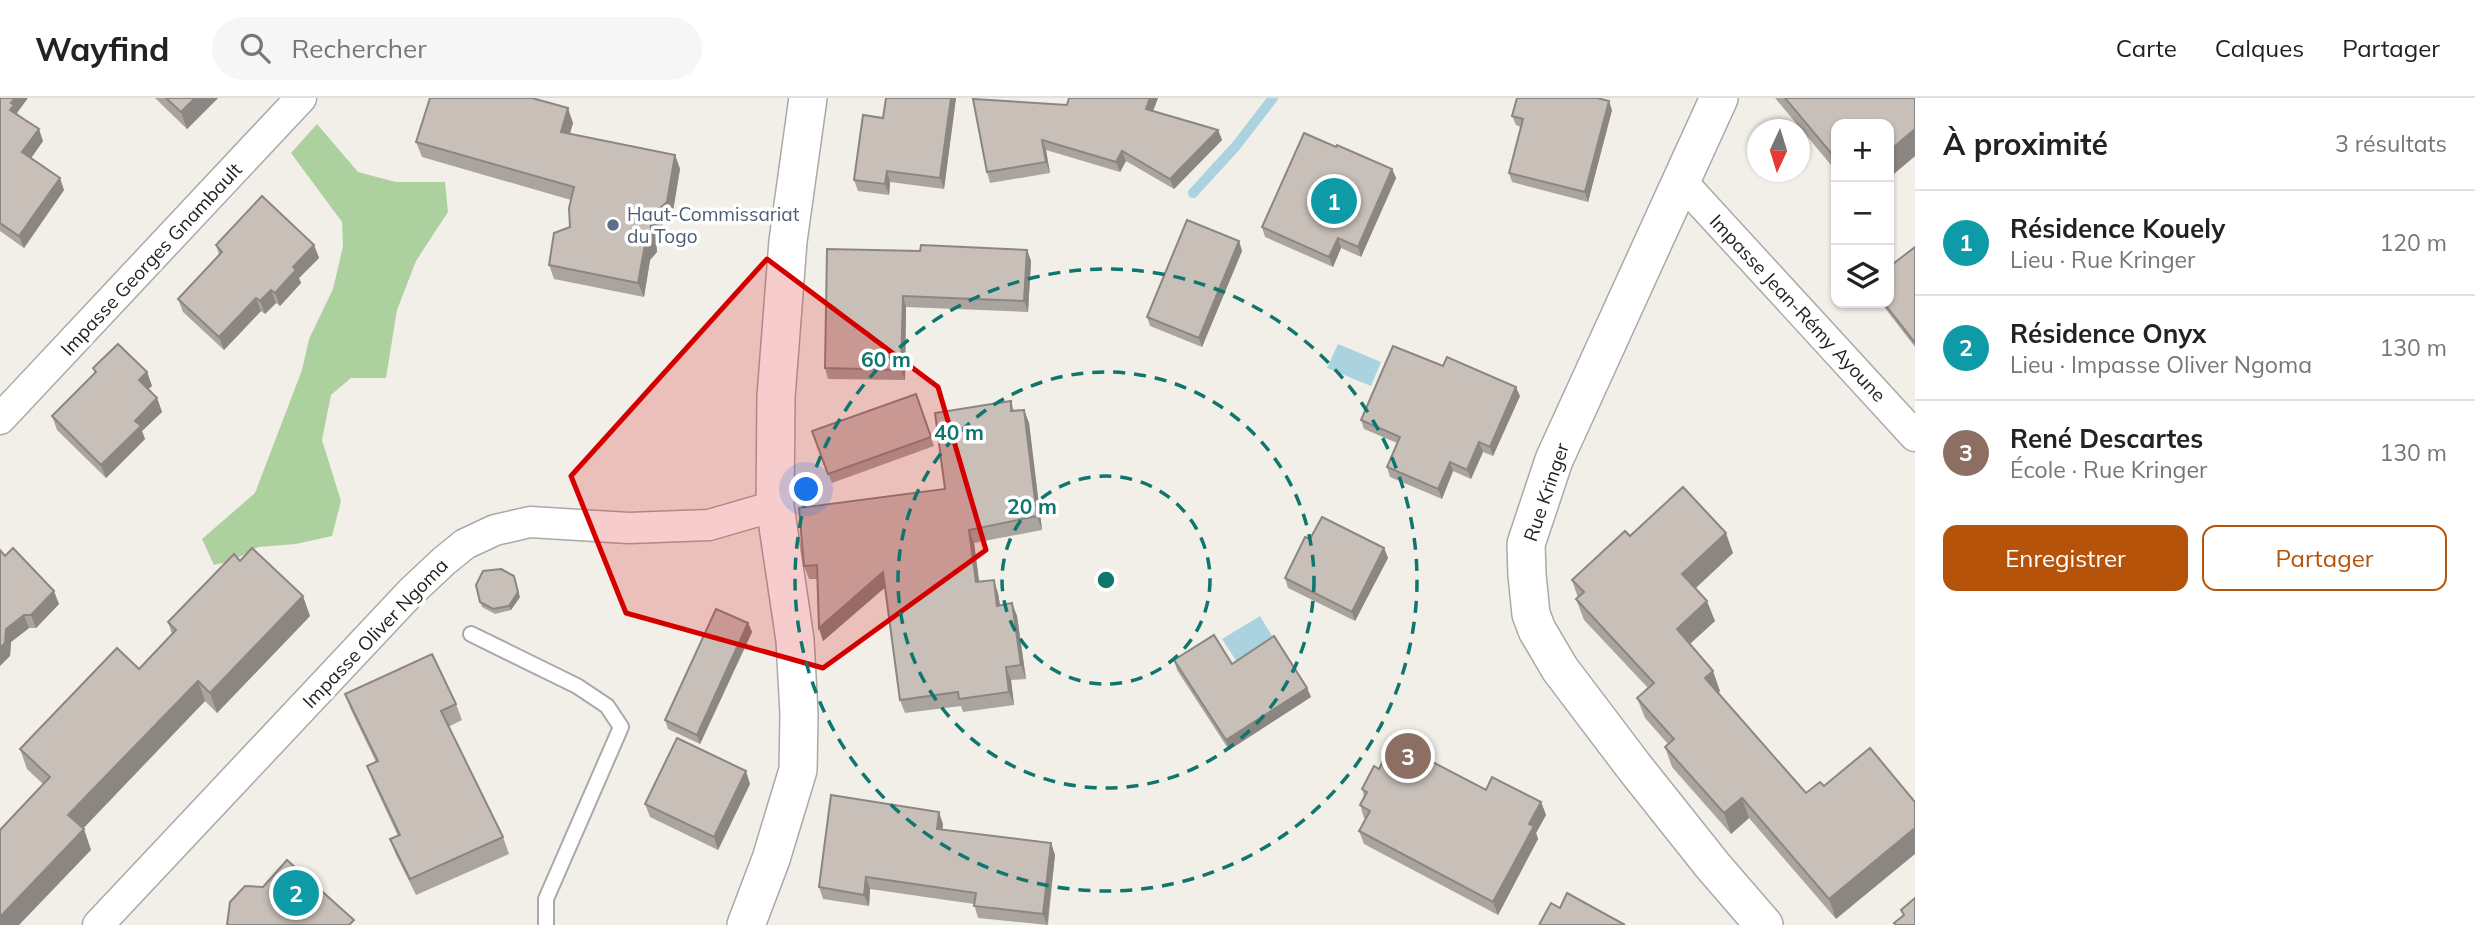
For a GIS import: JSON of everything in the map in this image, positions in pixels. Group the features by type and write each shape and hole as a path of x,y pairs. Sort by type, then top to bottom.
{"street":[{"name":"Impasse Georges Gnambault","path":"0,419 301,98"},
{"path":"746,925 771,859 798,770 799,714 795,640 775,506 776,397 788,241 808,98"},
{"name":"Rue Kringer","path":"1719,98 1555,460 1526,544 1528,596 1537,630 1560,669 1713,866 1765,925"},
{"name":"Impasse Jean-Rémy Ayoune","path":"1681,181 1915,436"},
{"name":"Impasse Oliver Ngoma","path":"97,925 411,592 465,544 495,530 530,522 629,528 709,525 775,506"}],"lane":[{"path":"471,634 577,686 607,706 621,727 546,899 546,925"}],"highlighted area":[{"path":"767,259 938,387 986,550 823,668 626,613 571,476"}],"green space":[{"path":"317,124 358,172 396,182 445,182 448,212 416,261 397,310 386,378 351,378 331,395 322,440 341,501 332,536 296,544 258,547 232,561 214,565 202,539 255,493 302,370 309,339 333,289 343,246 342,222 291,153"}],"water":[{"path":"1338,344 1381,362 1371,386 1327,368"},
{"path":"1260,616 1274,639 1237,662 1222,639"}],"building":[{"path":"0,98 15,98 10,110 39,129 22,152 60,178 19,236 0,223"},
{"path":"166,98 195,98 181,112"},
{"path":"430,98 532,98 568,108 561,132 675,155 667,202 650,217 652,237 645,245 638,283 549,265 554,233 570,227 569,208 574,187 416,142"},
{"path":"886,98 951,98 940,178 887,171 885,184 854,180 863,115 883,118"},
{"path":"1069,98 1150,98 1146,109 1218,130 1170,179 1122,151 1116,162 1042,140 1046,162 987,172 973,99 1067,105"},
{"path":"1517,98 1597,98 1609,101 1585,192 1509,173 1523,119 1512,116"},
{"path":"1785,98 1915,98 1915,129 1894,147 1894,119 1831,119 1831,153 1810,128 1810,119 1803,119"},
{"path":"1304,133 1392,169 1358,247 1338,238 1329,257 1262,227"},
{"path":"262,196 314,245 293,267 296,270 275,293 271,290 260,301 256,298 219,337 178,299 222,252 216,245"},
{"path":"1187,220 1239,241 1199,338 1147,317"},
{"path":"921,245 1027,250 1024,301 903,296 901,370 825,368 827,249 920,251"},
{"path":"1915,247 1915,343 1888,308 1894,308 1894,263"},
{"path":"118,344 147,372 139,380 157,398 135,421 141,426 101,465 52,416 96,372 93,368"},
{"path":"1393,346 1443,366 1447,357 1516,387 1490,447 1479,442 1467,470 1450,462 1438,489 1387,467 1400,437 1361,420"},
{"path":"916,394 931,437 828,474 812,431"},
{"path":"1011,401 1011,411 1024,410 1037,516 969,530 976,582 994,580 997,606 1012,603 1021,665 1006,667 1009,692 959,699 958,692 900,700 883,572 819,628 817,565 804,566 799,508 945,489 935,413"},
{"path":"1683,487 1726,533 1682,574 1707,601 1677,629 1713,671 1705,678 1806,793 1820,782 1824,786 1870,748 1915,802 1915,828 1829,899 1742,798 1724,813 1665,747 1674,739 1637,698 1654,683 1576,599 1584,592 1572,580 1625,531 1630,536"},
{"path":"1322,517 1384,548 1352,612 1285,578 1305,537 1310,539"},
{"path":"13,548 54,591 31,615 24,615 6,629 5,643 0,648 0,550 5,556"},
{"path":"252,548 303,596 210,693 198,681 68,815 84,829 0,917 0,830 50,777 20,749 117,648 139,669 176,630 168,622 234,554 240,561"},
{"path":"501,569 514,576 518,592 509,606 493,609 480,602 476,585 483,571"},
{"path":"716,609 748,623 697,735 665,720"},
{"path":"1214,635 1232,664 1274,636 1307,688 1226,740 1174,660"},
{"path":"432,654 456,704 441,711 503,837 410,879 390,839 400,835 367,766 378,761 345,694"},
{"path":"677,738 746,771 714,837 645,804"},
{"path":"1402,746 1486,790 1492,777 1541,802 1529,824 1534,826 1493,902 1359,831 1370,811 1360,805 1367,792 1362,789 1374,766 1379,769 1386,755 1395,760"},
{"path":"831,795 939,812 937,829 1051,843 1043,914 974,906 976,893 866,877 864,895 819,887"},
{"path":"287,860 354,920 349,925 227,925 230,902 245,886 263,887"},
{"path":"1567,893 1625,925 1539,925 1551,903 1560,908"},
{"path":"1915,898 1915,925 1896,925 1894,923 1904,915 1901,910"}],"waterway":[{"path":"1193,193 1236,146 1273,98"}],"place":[{"name":"Résidence Kouely","path":"1334,201"},
{"name":"Haut-Commissariat du Togo","path":"613,225"},
{"name":"René Descartes","path":"1408,756"},
{"name":"Résidence Onyx","path":"296,893"}]}
